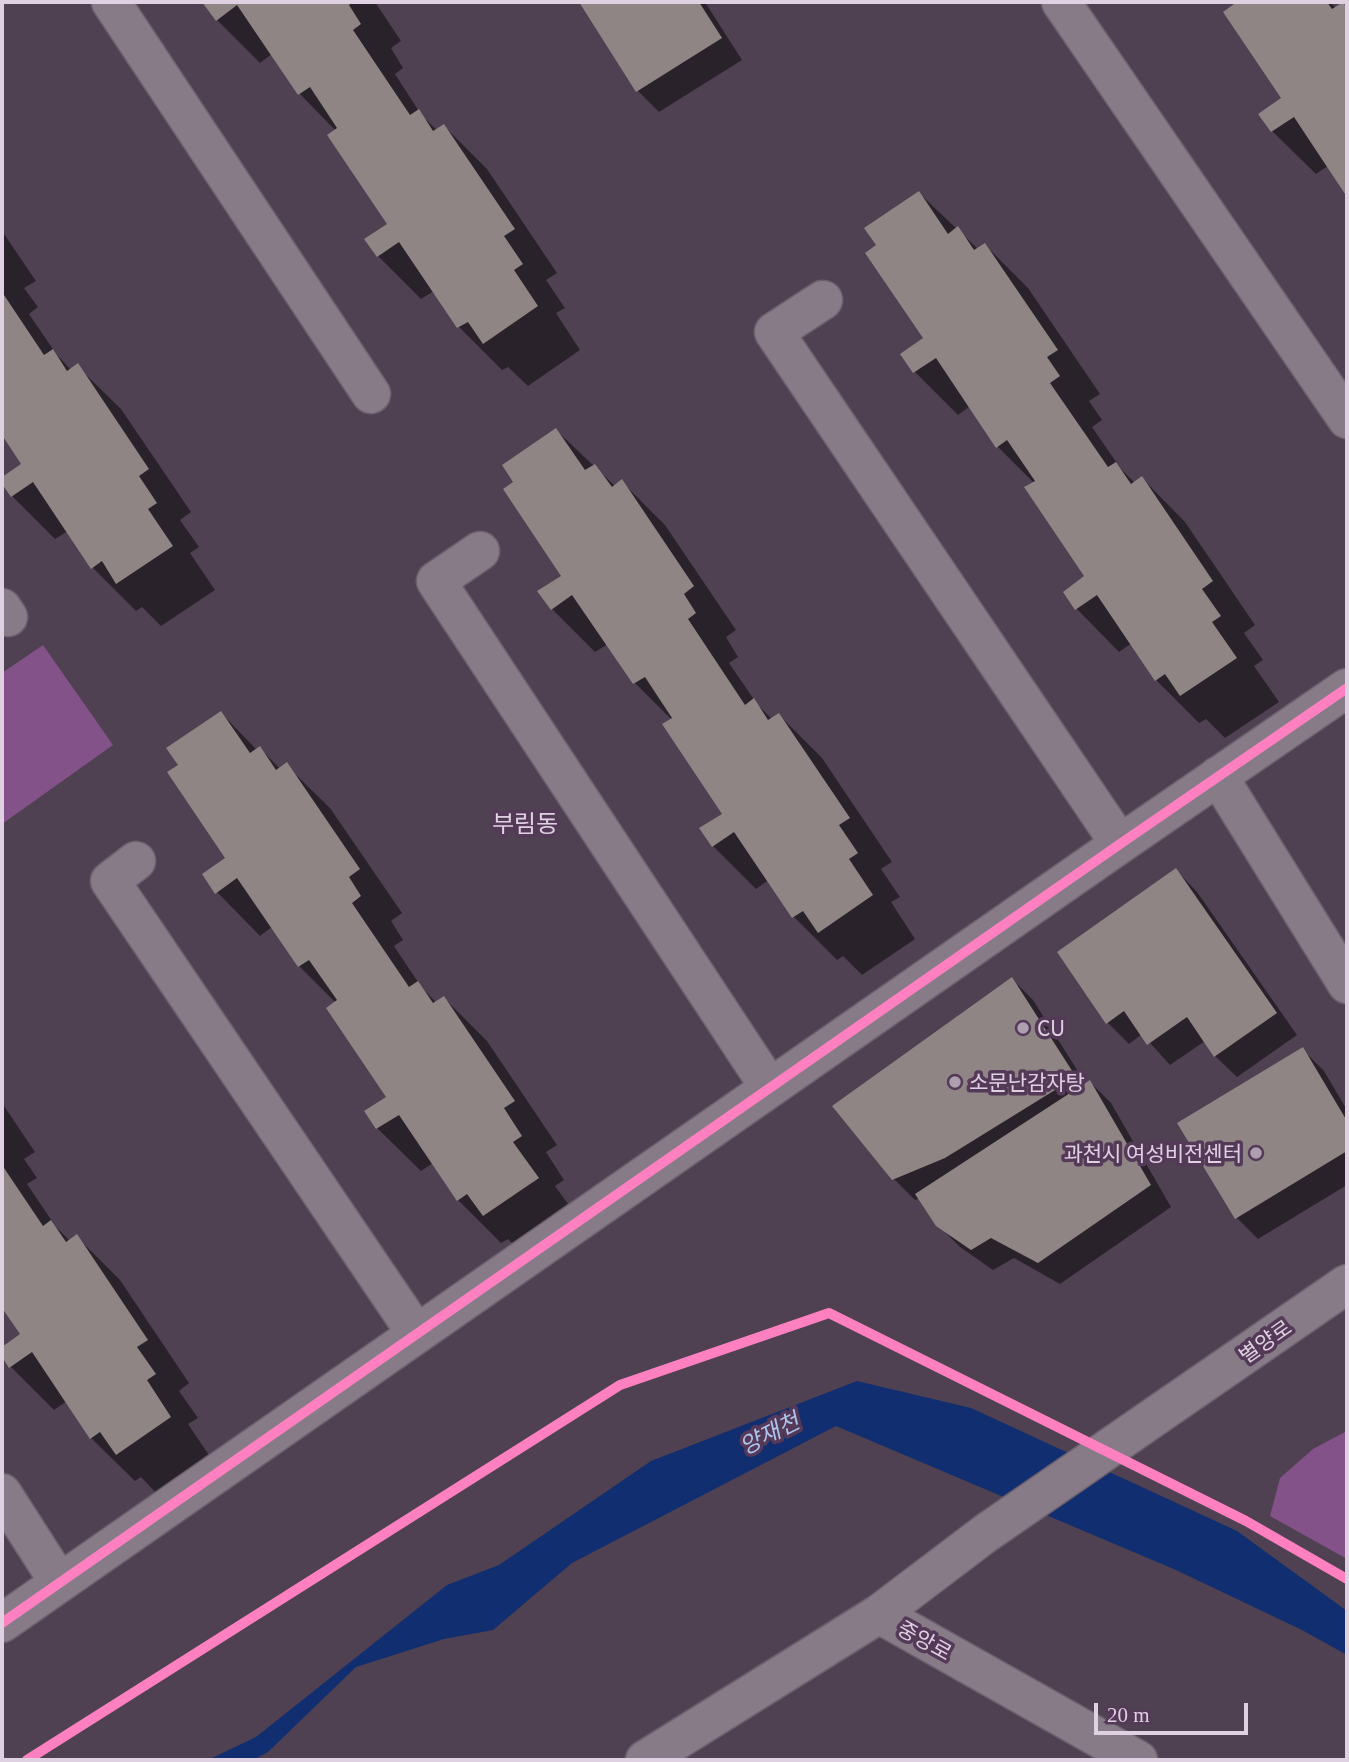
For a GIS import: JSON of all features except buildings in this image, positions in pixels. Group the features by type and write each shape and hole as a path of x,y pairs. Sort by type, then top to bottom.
{"street":[{"path":"111,2 371,394"},
{"path":"1077,7 1347,419"},
{"path":"823,300 774,332 1120,844"},
{"path":"480,551 436,580 770,1088"},
{"path":"2,1623 1347,688"},
{"path":"1218,776 1347,984"},
{"path":"136,861 110,881 416,1333"},
{"name":"별양로","path":"879,1614 986,1533 1347,1284"},
{"path":"2,1493 59,1582"},
{"name":"중앙로","path":"645,1760 879,1614 1138,1760"}],"shaded area":[{"path":"43,645 113,745 2,824 2,673"},
{"path":"1347,1431 1347,1559 1270,1516 1280,1478 1313,1449"}],"water":[{"name":"양재천","path":"857,1381 971,1408 1237,1531 1347,1611 1347,1655 1302,1630 1176,1570 836,1426 572,1563 493,1630 444,1639 356,1667 268,1752 253,1760 208,1760 256,1737 447,1585 499,1565 651,1461"}],"cycle path":[{"path":"2,1623 1347,688"},
{"path":"27,1760 620,1385 829,1313 1246,1521 1347,1579"}],"place":[{"name":"CU","path":"1023,1028"},
{"name":"소문난감자탕","path":"955,1082"},
{"name":"과천시 여성비전센터","path":"1256,1153"}],"district":[{"name":"부림동","path":"525,823"}]}
